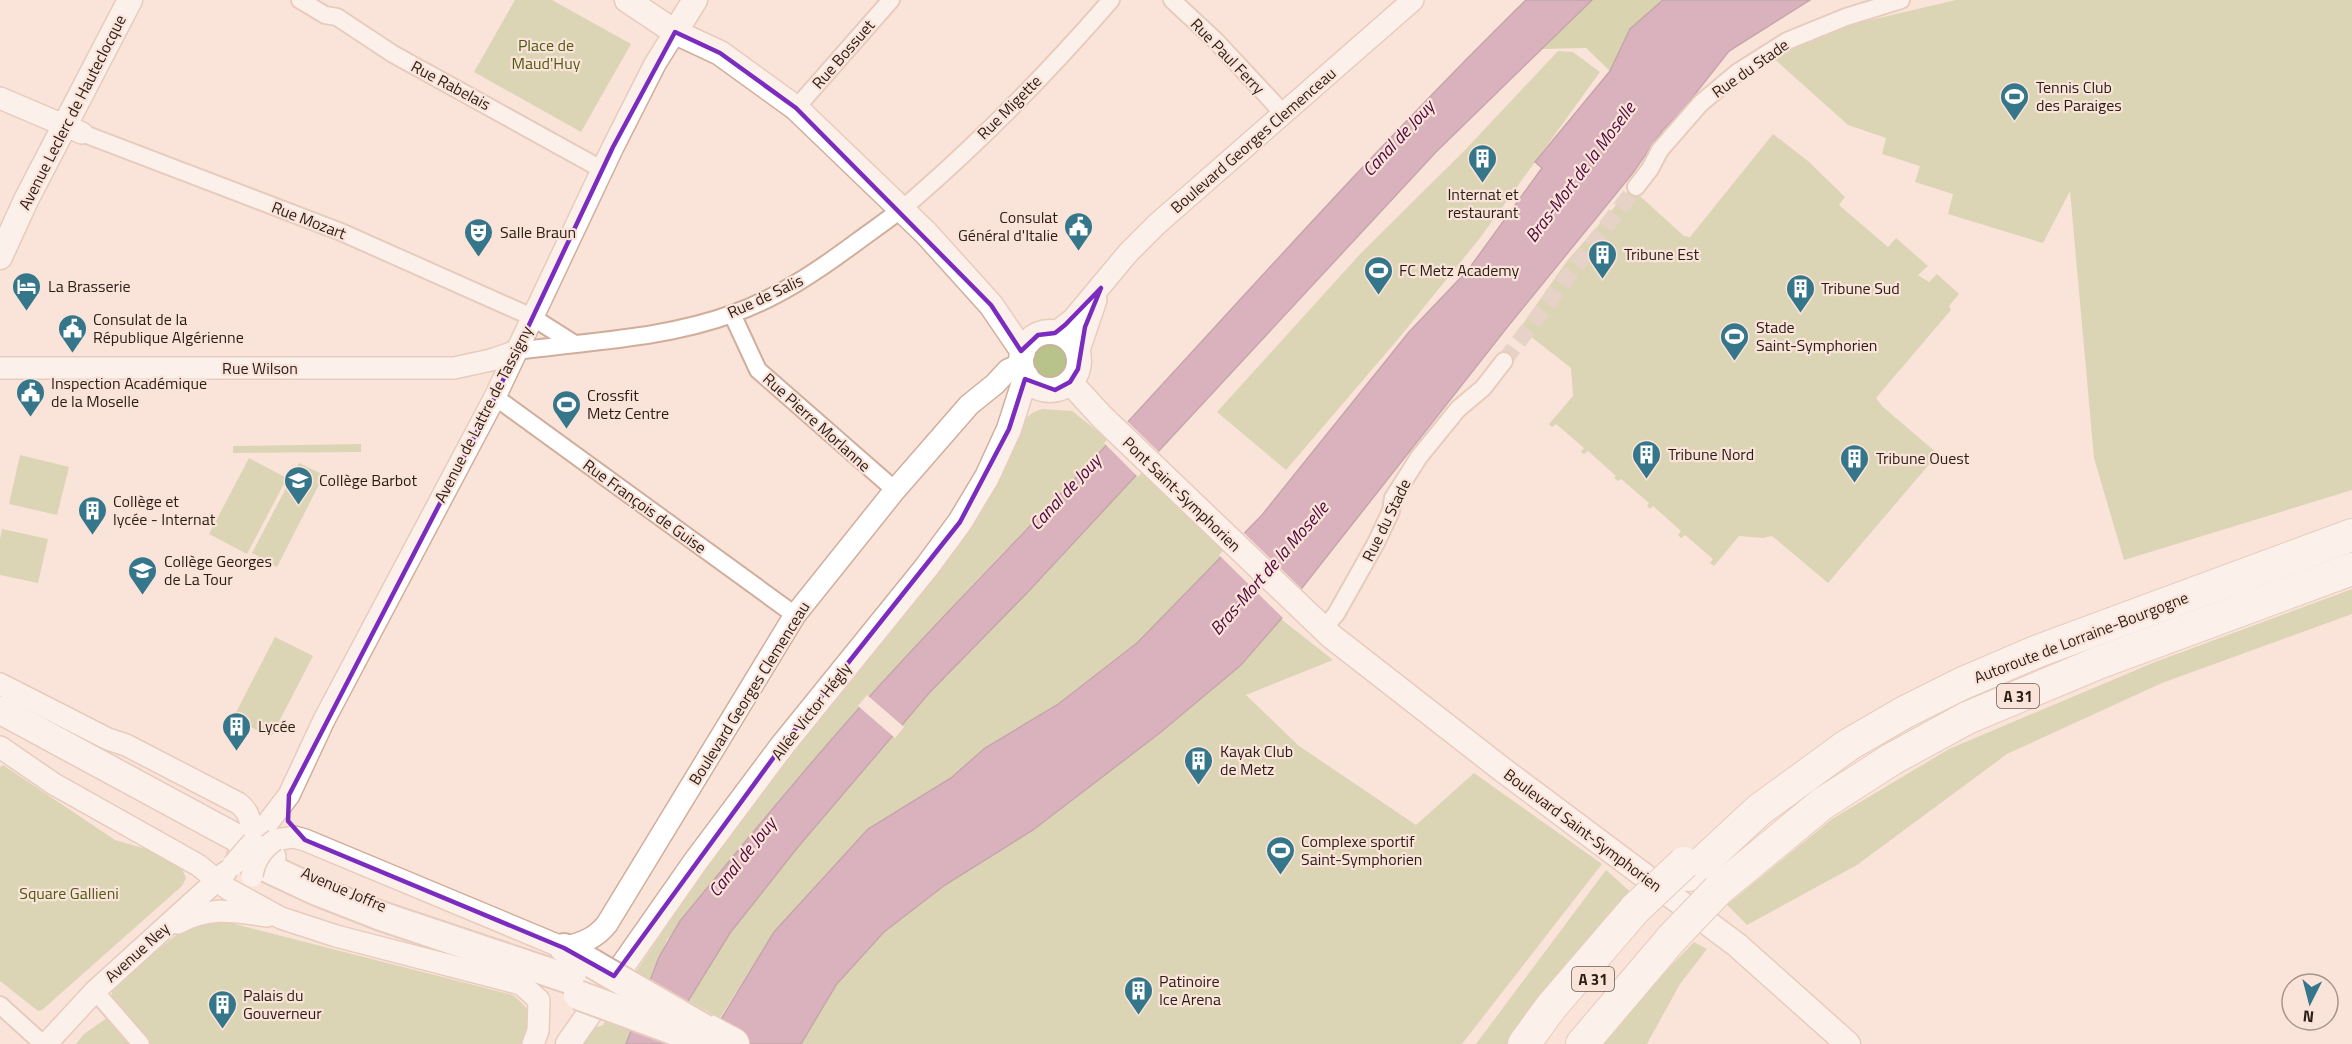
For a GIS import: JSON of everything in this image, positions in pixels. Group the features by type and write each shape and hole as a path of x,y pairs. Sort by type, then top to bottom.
{"highway":[{"name":"Autoroute de Lorraine-Bourgogne","path":"1641,912 1739,814 1759,810 1848,745 1905,712 1961,684 2038,651 2352,535"},
{"name":"Autoroute de Lorraine-Bourgogne","path":"1584,1042 1672,938 1718,890 1822,804 1892,759 1967,718 2098,663 2352,569"},
{"name":"Avenue Joffre","path":"264,848 317,891 381,916 590,981"},
{"path":"1524,1044 1551,1007 1641,912"},
{"name":"A 31","path":"1544,1044 1641,912"},
{"path":"564,948 590,981 699,1036 733,1044"},
{"path":"521,984 590,981"}],"main road":[{"name":"Avenue Leclerc de Hauteclocque","path":"0,257 26,200 73,130 130,0"},
{"path":"627,0 675,32 720,53 796,108 902,209 1033,352 1031,383 1046,390 1055,390 1070,382 1078,369 1078,353 1067,338 1033,352"},
{"path":"675,32 695,0"},
{"name":"Allée Victor Hégly","path":"568,1044 590,981 677,887 775,756 926,568 960,522 987,477 1009,429 1033,352"},
{"name":"Pont Saint-Symphorien","path":"1070,382 1102,417 1318,625"},
{"name":"Allée Victor Hégly","path":"1009,429 1046,390"},
{"name":"Boulevard Saint-Symphorien","path":"1318,625 1499,767 1737,945 1848,1044"},
{"name":"Avenue Joffre","path":"0,710 264,848"},
{"name":"Avenue Joffre","path":"0,728 264,848"}],"street":[{"name":"Rue Rabelais","path":"300,0 325,15 337,17 362,36 603,170"},
{"name":"Rue Bossuet","path":"796,108 891,0"},
{"name":"Rue Migette","path":"902,209 1023,94 1111,0"},
{"name":"Rue Paul Ferry","path":"1172,0 1215,40 1283,113"},
{"name":"Boulevard Georges Clemenceau","path":"564,948 589,940 607,924 795,615 895,490 969,405 1008,370 1073,319 1128,253 1157,224 1413,0"},
{"name":"Rue du Stade","path":"1636,187 1650,169 1660,150 1701,103 1738,72 1787,41 1846,17 1901,0"},
{"name":"Avenue de Lattre de Tassigny","path":"264,848 324,720 495,397 655,64 675,32"},
{"path":"0,98 73,130"},
{"name":"Rue Mozart","path":"73,130 341,232 532,317"},
{"name":"Rue de Salis","path":"517,351 653,333 732,314 768,298 816,271 902,209"},
{"name":"Boulevard Georges Clemenceau","path":"1078,353 1085,327 1101,288"},
{"name":"Rue Pierre Morlanne","path":"732,314 758,370 895,490"},
{"path":"532,317 573,343"},
{"name":"Rue Wilson","path":"0,368 454,368 491,360 517,351"},
{"name":"Rue du Stade","path":"1318,625 1336,615 1376,543 1391,511 1393,498 1419,457 1458,410 1483,388 1504,361"},
{"name":"Rue François de Guise","path":"495,397 795,615"},
{"path":"0,684 108,739 126,745 243,806 264,848 254,890 273,914"},
{"path":"0,747 54,784 202,867 228,889 273,914 336,936 521,984 540,1000 538,1031 533,1044"},
{"name":"Avenue Joffre","path":"264,848 293,829 288,821 288,795"},
{"name":"Avenue Joffre","path":"264,848 564,948"},
{"name":"Avenue Ney","path":"44,1044 95,991 217,880 264,848"},
{"path":"152,938 206,911 273,914"},
{"path":"95,991 141,1044"},
{"path":"0,1005 44,1044"}],"highlighted area":[{"path":"675,32 720,53 796,108 991,305 1021,351 1038,335 1055,333 1101,288 1085,327 1078,369 1070,382 1055,390 1025,379 1009,429 960,522 782,746 614,976 564,948 305,840 288,821 289,795 495,397 613,147"}],"green space":[{"name":"Place de Maud'Huy","path":"515,0 552,0 631,44 581,132 474,72"},
{"path":"1592,0 1663,0 1630,29 1610,71 1586,48 1542,49"},
{"path":"1956,0 2352,0 2352,490 2124,560 2094,458 2070,191 2043,243 1948,214 1953,194 1915,182 1920,166 1882,154 1886,138 1848,125 1771,56 1823,31"},
{"name":"FC Metz Academy","path":"1558,51 1573,52 1600,72 1480,238 1399,338 1286,470 1217,412 1361,253 1465,150"},
{"name":"Stade Saint-Symphorien","path":"1773,134 1808,161 1845,197 1839,205 1888,247 1896,238 1928,266 1918,275 1929,282 1937,274 1959,294 1949,306 1951,310 1876,398 1883,407 1938,454 1828,583 1772,536 1763,538 1739,536 1714,566 1710,563 1713,559 1685,535 1681,538 1678,535 1681,531 1653,506 1650,509 1647,506 1649,503 1621,479 1618,481 1614,478 1616,476 1588,451 1584,454 1581,452 1584,448 1556,424 1552,427 1549,424 1573,396 1571,368 1520,328 1567,261 1631,188 1684,236 1690,237"},
{"path":"1050,344 1062,349 1067,361 1062,373 1050,378 1038,373 1033,361 1038,349"},
{"path":"1042,409 1072,411 1110,441 973,584 877,689 786,792 667,940 626,1044 579,1044 591,1029 603,1025 618,998 834,679 960,522 1009,429"},
{"path":"361,444 361,452 233,453 233,446"},
{"path":"20,455 69,467 57,515 9,504"},
{"path":"249,458 287,478 247,554 209,534"},
{"path":"299,463 324,475 277,567 252,553"},
{"path":"1140,470 1226,552 1137,643 1057,705 985,748 951,778 868,829 774,932 720,1018 688,1001 730,933 798,847 930,692 1027,593"},
{"path":"2,529 48,539 38,583 0,575"},
{"path":"2352,589 2352,614 2162,683 2007,754 1857,865 1747,925 1727,905 1832,819 1949,749 2155,662"},
{"name":"Complexe sportif Saint-Symphorien","path":"1281,619 1333,660 1246,695 1299,746 1416,825 1474,773 1602,864 1462,1044 801,1044 836,985 884,932 945,885 1070,802 1161,732 1241,665"},
{"path":"275,637 313,656 271,737 233,718"},
{"name":"Square Gallieni","path":"3,765 115,840 153,851 181,867 186,878 182,886 42,1010 38,1011 0,981 0,767"},
{"path":"1606,870 1635,896 1513,1044 1476,1044"},
{"path":"223,921 513,995 525,1006 531,1016 532,1044 149,1044 112,998 112,986 184,929 195,924"},
{"path":"1694,942 1707,949 1680,984 1647,1044 1600,1044 1641,997"},
{"path":"107,1018 134,1044 76,1044 84,1034"}],"water":[{"name":"Canal de Jouy","path":"1526,0 1592,0 1436,152 1027,593 930,692 798,847 730,933 688,1001 670,1044 626,1044 659,957 680,921 828,744 909,653 1094,458 1373,157"},
{"name":"Bras-Mort de la Moselle","path":"1663,0 1810,0 1729,51 1681,112 1663,130 1632,174 1509,325 1302,588 1281,619 1241,665 1161,732 1033,830 945,885 884,932 836,985 801,1044 706,1044 774,932 868,829 951,778 985,748 1057,705 1137,643 1262,515 1409,332 1468,270 1542,168 1535,162 1610,71 1630,29"}],"pier":[{"path":"1126,420 1160,453 1138,477 1104,443"},
{"path":"1242,531 1304,591 1284,619 1219,555"},
{"path":"867,695 904,727 895,738 858,706"}],"tunnel":[{"path":"1504,361 1636,187"}],"place":[{"name":"Tennis Club des Paraiges","path":"2015,122"},
{"name":"Internat et restaurant","path":"1483,184"},
{"name":"Consulat Général d'Italie","path":"1079,252"},
{"name":"Salle Braun","path":"479,258"},
{"name":"Tribune Est","path":"1603,280"},
{"name":"FC Metz Academy","path":"1378,296"},
{"name":"La Brasserie","path":"27,312"},
{"name":"Tribune Sud","path":"1800,314"},
{"name":"Consulat de la République Algérienne","path":"72,354"},
{"name":"Stade Saint-Symphorien","path":"1735,362"},
{"name":"Inspection Académique de la Moselle","path":"30,418"},
{"name":"Crossfit Metz Centre","path":"566,430"},
{"name":"Tribune Nord","path":"1647,480"},
{"name":"Tribune Ouest","path":"1855,484"},
{"name":"Collège Barbot","path":"298,506"},
{"name":"Collège et lycée - Internat","path":"92,536"},
{"name":"Collège Georges de La Tour","path":"143,596"},
{"name":"Lycée","path":"237,752"},
{"name":"Kayak Club de Metz","path":"1199,786"},
{"name":"Complexe sportif Saint-Symphorien","path":"1280,876"},
{"name":"Patinoire Ice Arena","path":"1138,1016"},
{"name":"Palais du Gouverneur","path":"222,1030"}]}
